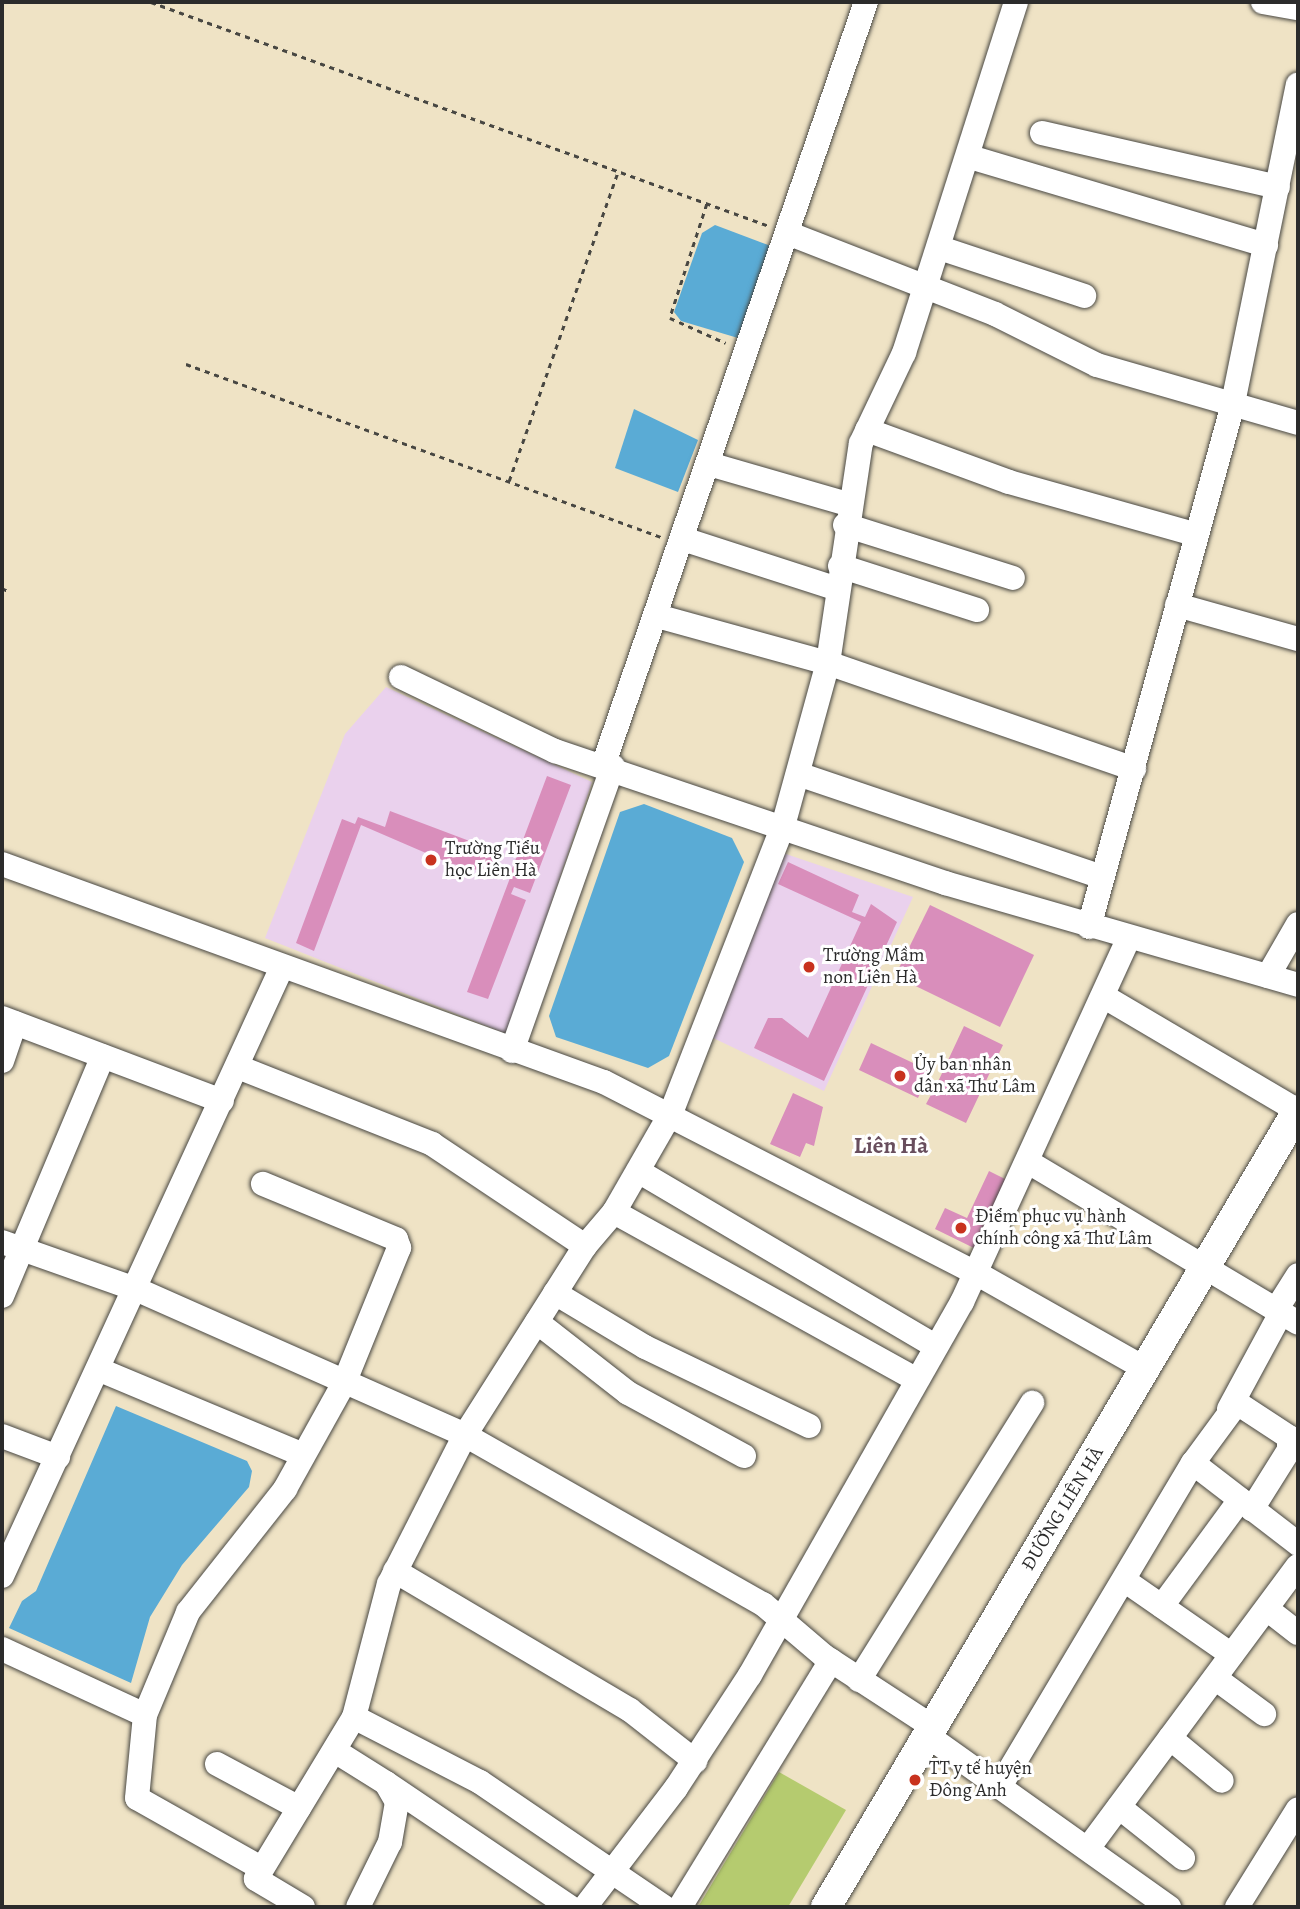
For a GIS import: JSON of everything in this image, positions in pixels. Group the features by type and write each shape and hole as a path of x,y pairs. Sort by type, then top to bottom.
{"main road":[{"name":"ĐƯỜNG LIÊN HÀ","path":"826,1907 1298,1111"}],"street":[{"path":"512,1051 682,542 790,234 866,2"},
{"path":"303,1907 256,1879 354,1717 395,1571 465,1435 585,1246 614,1212 671,1113 783,826 828,663 846,515 867,430 891,386 927,287 1017,2"},
{"path":"1263,2 1298,8"},
{"path":"1089,927 1232,408 1266,245 1286,177 1298,85"},
{"path":"1042,133 1286,177"},
{"path":"970,157 1266,245"},
{"path":"790,234 927,287 1097,365 1232,408 1298,424"},
{"path":"940,248 1084,296"},
{"path":"867,430 961,467 1196,536"},
{"path":"709,464 1013,578"},
{"path":"682,542 977,610"},
{"path":"1177,605 1298,639"},
{"path":"657,616 828,663 1133,769"},
{"path":"401,677 555,751 608,765 1089,927 1298,985"},
{"path":"798,774 1102,877"},
{"path":"2,864 281,970 512,1051 671,1113 976,1273 1146,1369"},
{"path":"1268,976 1298,924"},
{"path":"585,1907 695,1761 781,1619 917,1380 976,1273 1030,1163 1129,938"},
{"path":"2,1576 138,1290 281,970"},
{"path":"1103,996 1298,1111"},
{"path":"2,1061 9,1021 222,1101"},
{"path":"2,1296 12,1246 103,1056"},
{"path":"238,1067 432,1144 585,1246"},
{"path":"1030,1163 1285,1315"},
{"path":"638,1171 935,1346"},
{"path":"261,1868 136,1798 145,1715 188,1612 285,1489 345,1381 398,1243 263,1184"},
{"path":"614,1212 917,1380"},
{"path":"12,1246 138,1290 465,1435 781,1619 831,1661 1169,1907"},
{"path":"1002,1783 1193,1463 1285,1315 1298,1275"},
{"path":"555,1293 645,1348 810,1426"},
{"path":"537,1322 628,1393 744,1456"},
{"path":"100,1370 303,1455"},
{"path":"859,1680 1032,1404"},
{"path":"1162,1606 1286,1456 1289,1437 1248,1404 1229,1409"},
{"path":"2,1436 58,1457"},
{"path":"1193,1463 1298,1544"},
{"path":"1089,1847 1298,1566"},
{"path":"395,1571 629,1710 695,1761"},
{"path":"1124,1580 1233,1654"},
{"path":"1267,1609 1298,1633"},
{"path":"2,1649 145,1715"},
{"path":"680,1907 831,1661"},
{"path":"1215,1678 1264,1714"},
{"path":"354,1717 480,1782 610,1875 664,1907"},
{"path":"1170,1738 1222,1781"},
{"path":"335,1751 570,1907"},
{"path":"217,1764 299,1808"},
{"path":"358,1907 395,1828 397,1802 386,1783"},
{"path":"1119,1807 1183,1858"},
{"path":"1237,1907 1298,1809"}],"path":[{"path":"151,2 790,234"},
{"path":"509,482 618,171"},
{"path":"708,203 670,318 749,351"},
{"path":"186,364 682,542"},
{"path":"2,588 10,592"}],"shaded area":[{"name":"Trường Tiểu học Liên Hà","path":"386,687 592,782 507,1034 265,938 345,734"},
{"name":"Trường Mầm non Liên Hà","path":"783,853 913,897 824,1091 709,1036"}],"green space":[{"path":"779,1772 846,1810 788,1907 698,1907"}],"water":[{"path":"715,225 771,246 738,338 681,321 674,312 702,233"},
{"path":"634,409 698,440 678,492 615,468"},
{"path":"644,804 732,838 744,862 669,1056 648,1068 556,1037 549,1016 620,812"},
{"path":"116,1406 247,1461 252,1471 249,1487 182,1565 150,1617 131,1683 9,1628 22,1601 36,1591"}],"building":[{"path":"547,776 571,785 530,893 514,887 511,894 526,900 488,999 467,992 510,878 449,863 361,825 314,951 296,943 342,819 355,824 358,817 385,827 390,811 496,851 492,861 512,869"},
{"path":"788,862 859,895 852,912 865,917 871,904 897,922 824,1081 754,1048 768,1018 782,1018 808,1038 861,922 778,884"},
{"path":"930,905 1034,955 1000,1027 895,976"},
{"name":"Ủy ban nhân dân xã Thư Lâm","path":"964,1026 1003,1045 966,1123 926,1104 933,1091 923,1087 918,1098 859,1070 871,1043 930,1071 925,1081 936,1086"},
{"path":"793,1093 823,1107 814,1146 806,1143 800,1157 770,1144"},
{"path":"989,1171 1011,1182 978,1250 935,1229 945,1208 967,1218"}],"place":[{"name":"Trường Tiểu học Liên Hà","path":"431,860"},
{"name":"Trường Mầm non Liên Hà","path":"809,967"},
{"name":"Ủy ban nhân dân xã Thư Lâm","path":"900,1076"},
{"name":"Điểm phục vụ hành chính công xã Thư Lâm","path":"961,1228"},
{"name":"TT y tế huyện Đông Anh","path":"915,1780"}],"district":[{"name":"Liên Hà","path":"891,1146"}]}
